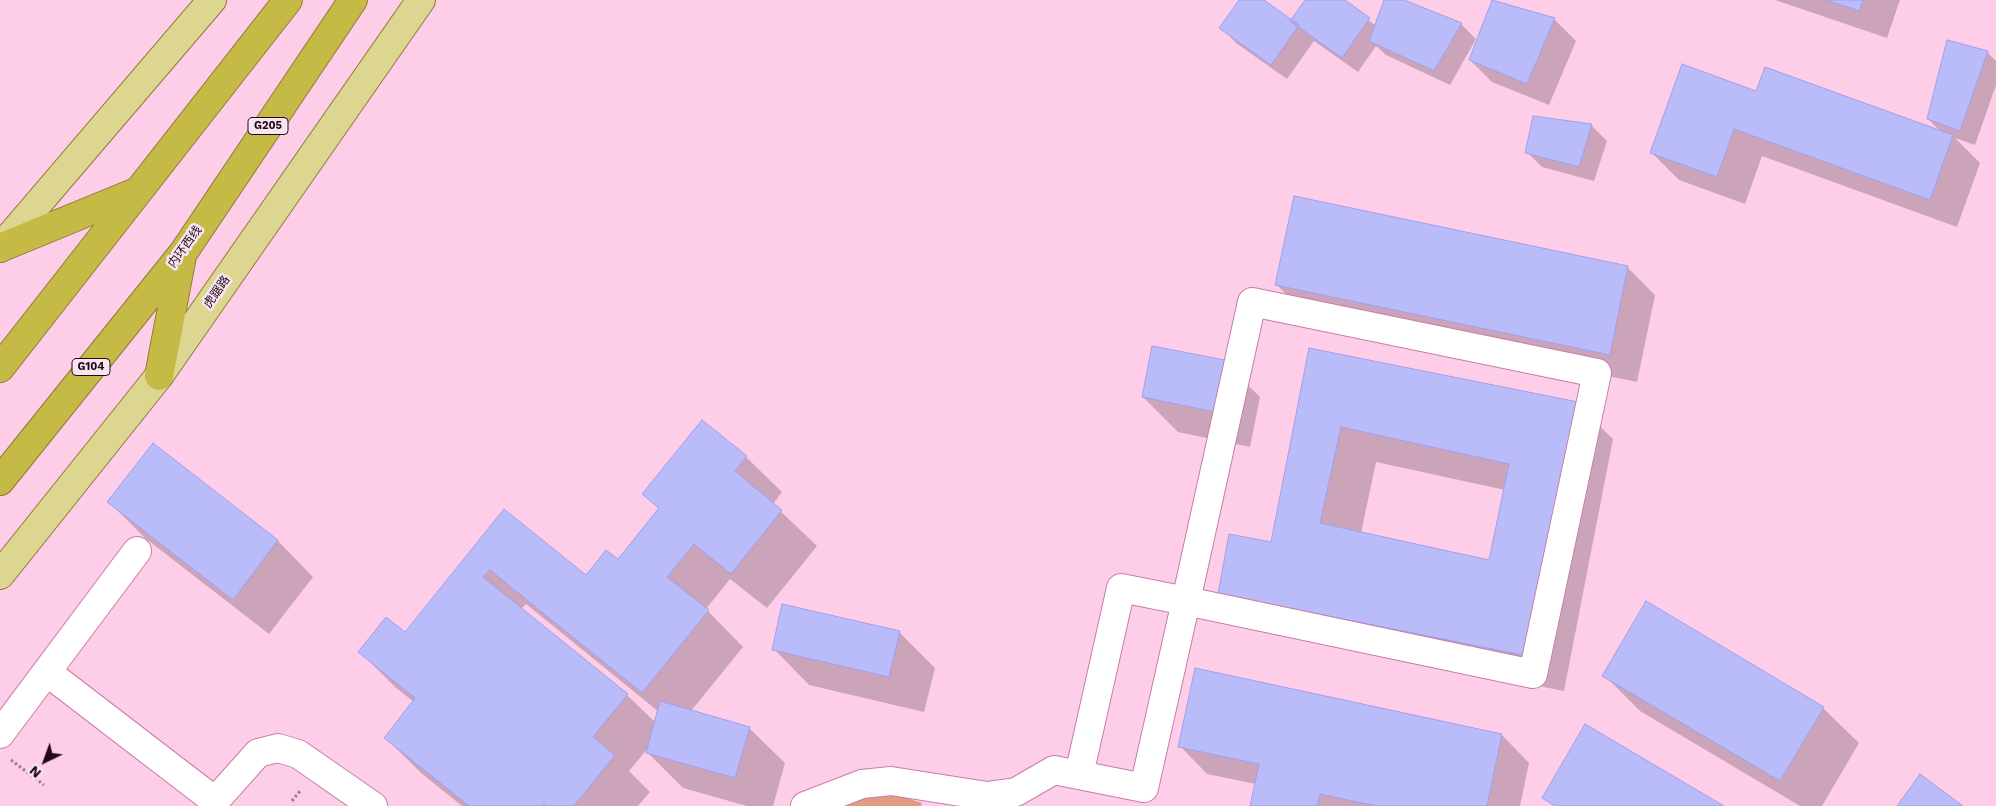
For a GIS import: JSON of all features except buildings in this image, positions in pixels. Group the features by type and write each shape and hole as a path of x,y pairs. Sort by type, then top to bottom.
{"highway":[{"path":"0,368 288,0"},
{"name":"内环西线","path":"0,481 182,252 353,0"},
{"path":"0,248 138,191"},
{"path":"158,376 182,252"}],"main road":[{"path":"0,248 212,0"},
{"name":"虎踞路","path":"0,575 158,376 421,0"}],"lane":[{"path":"805,806 862,784 891,781 961,799 1016,792 1054,770 1079,775 1144,788 1186,601 1252,302 1596,373 1533,674 1186,601 1121,588 1079,775"},
{"path":"4,746 47,672 137,550"},
{"path":"47,672 215,800 258,753 278,748 298,754 373,806"}],"path":[{"path":"4,746 44,785"}],"shaded area":[{"path":"879,789 922,803 921,806 836,806"}]}
